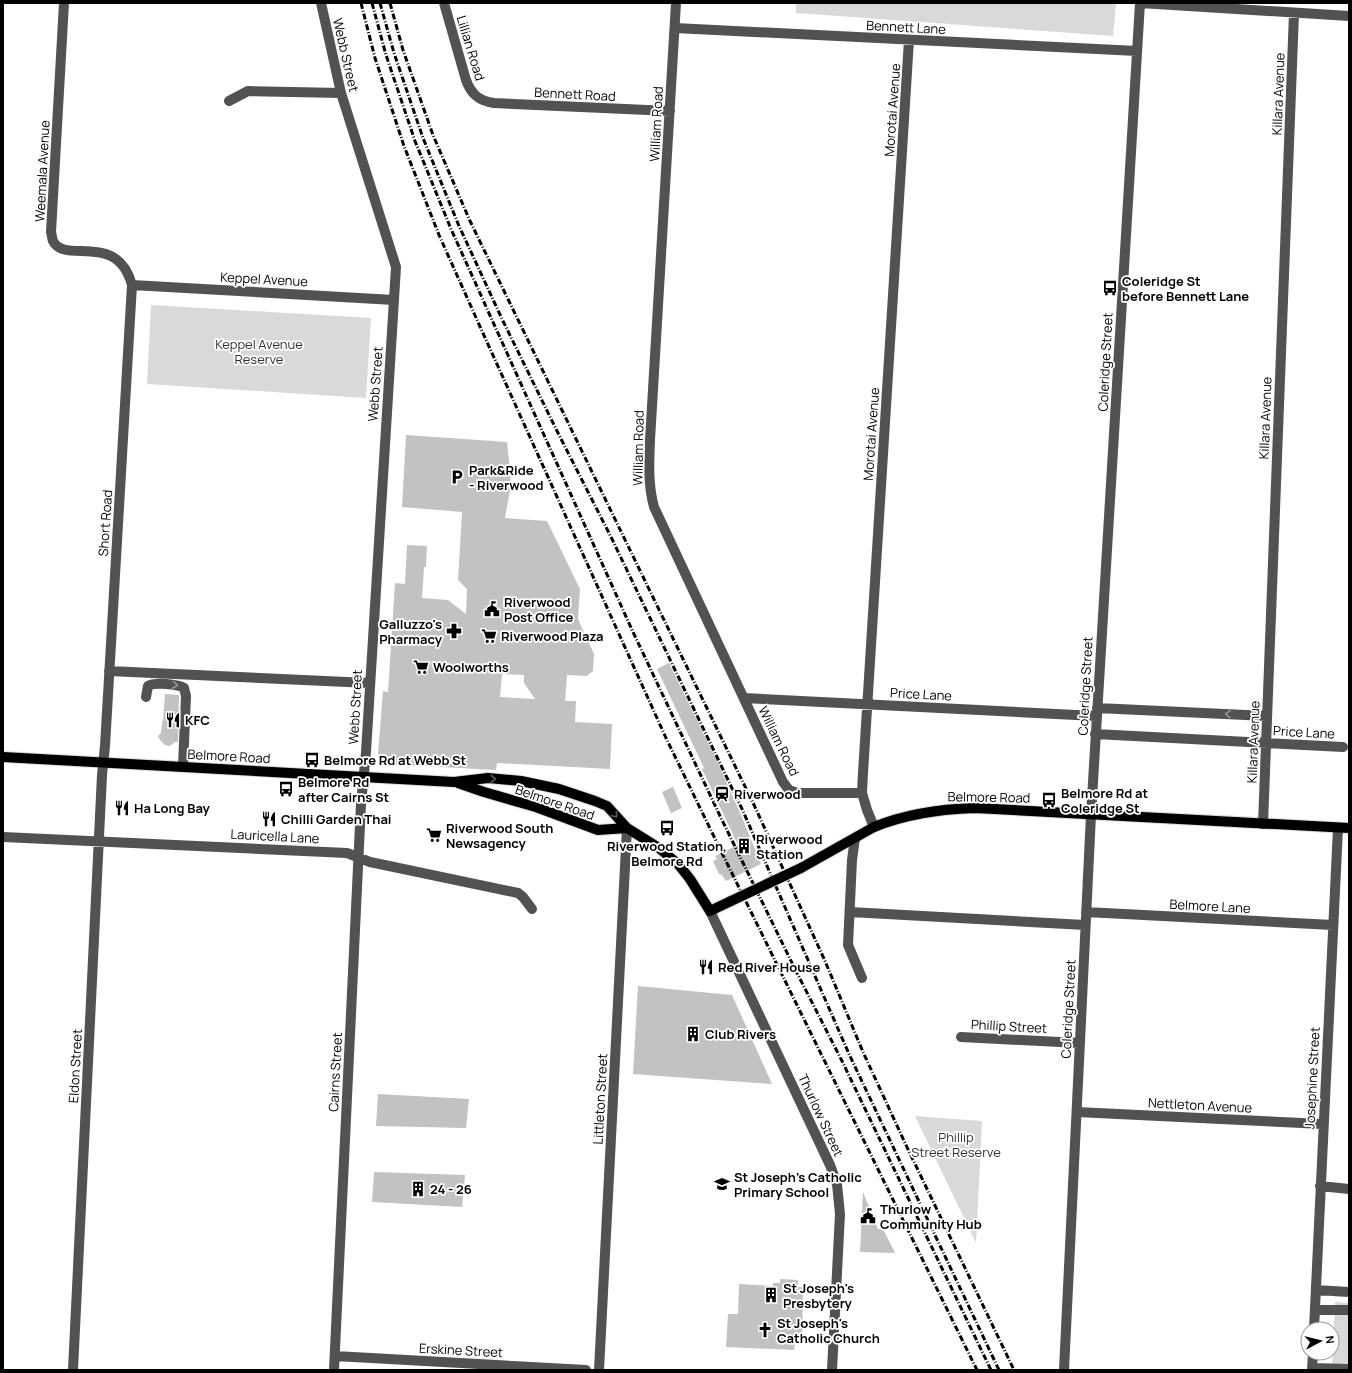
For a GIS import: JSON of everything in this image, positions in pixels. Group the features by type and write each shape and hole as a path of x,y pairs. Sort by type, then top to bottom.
{"main road":[{"name":"Belmore Road","path":"3,757 454,782 488,778 559,789 607,806 627,828 659,848 678,864 690,879 710,911 801,868 874,828 908,816 937,810 974,808 1349,828"},
{"name":"Belmore Road","path":"454,782 536,807 598,830 627,828"}],"street":[{"name":"Weemala Avenue","path":"64,3 51,232 53,242 60,248 102,252 115,258 124,265 129,273 132,284"},
{"name":"Webb Street","path":"321,3 340,93 396,267 363,776"},
{"name":"Lillian Road","path":"444,3 466,80 469,88 479,99"},
{"name":"William Road","path":"676,3 650,440 650,495 654,507 789,790 797,793 862,793"},
{"path":"1140,3 1349,16"},
{"name":"Coleridge Street","path":"1064,1370 1095,734 1140,3"},
{"name":"Killara Avenue","path":"1263,824 1294,13"},
{"name":"Bennett Lane","path":"675,28 1137,52"},
{"name":"Morotai Avenue","path":"874,828 862,793 909,40"},
{"path":"229,100 248,91 340,93"},
{"name":"Bennett Road","path":"479,99 494,103 670,111"},
{"name":"Keppel Avenue","path":"132,284 394,300"},
{"name":"Short Road","path":"103,762 132,284"},
{"path":"109,671 370,683"},
{"path":"146,697 148,686 153,684 179,685 184,688 186,696 182,766"},
{"name":"Price Lane","path":"744,698 1097,712 1267,716"},
{"name":"Price Lane","path":"1095,734 1343,747"},
{"name":"Eldon Street","path":"73,1370 103,762"},
{"name":"Cairns Street","path":"334,1370 363,776"},
{"name":"Littleton Street","path":"599,1370 627,828"},
{"name":"Josephine Street","path":"1314,1321 1338,828"},
{"name":"Lauricella Lane","path":"3,837 347,853 370,862 518,893 532,909"},
{"path":"855,838 852,860 848,945 862,978"},
{"name":"Thurlow Street","path":"710,911 830,1165 837,1184 840,1214 832,1370"},
{"path":"850,912 1085,925"},
{"name":"Belmore Lane","path":"1086,912 1333,925"},
{"name":"Phillip Street","path":"961,1037 1079,1043"},
{"name":"Nettleton Avenue","path":"1077,1112 1323,1124"},
{"path":"1320,1186 1349,1189"},
{"path":"1316,1290 1349,1292"},
{"path":"1315,1310 1349,1310"},
{"name":"Erskine Street","path":"335,1356 585,1370"},
{"path":"1312,1369 1349,1369"}],"green space":[{"path":"796,3 1116,3 1113,36 796,13"},
{"name":"Keppel Avenue Reserve","path":"151,305 371,318 366,398 147,384"},
{"name":"Phillip Street Reserve","path":"915,1116 982,1121 976,1243"},
{"path":"1335,1302 1349,1303 1349,1370 1332,1370 1332,1361 1340,1361 1340,1321 1334,1321"}],"building":[{"name":"Riverwood Plaza","path":"406,435 507,442 511,485 505,518 547,521 580,589 578,619 594,654 593,671 587,676 567,675 565,701 576,701 575,722 612,724 610,769 497,763 496,770 387,764 378,754 383,691 388,692 395,583 405,584 407,545 427,546 422,598 448,600 466,614 467,589 458,580 462,512 402,507","holes":["502,674 524,675 524,683 535,699 500,697"]},
{"path":"669,663 717,761 761,864 726,881 722,875 719,874 713,861 717,859 715,856 738,845 702,769 704,768 657,669"},
{"path":"165,694 179,695 178,742 175,742 170,746 165,745 158,736 161,733"},
{"path":"673,787 682,808 671,813 662,792"},
{"name":"Club Rivers","path":"638,986 732,995 772,1084 633,1074"},
{"path":"378,1094 469,1099 466,1128 376,1126"},
{"name":"24 - 26","path":"374,1172 465,1175 462,1207 372,1202"},
{"name":"Thurlow Community Hub","path":"863,1192 878,1229 883,1229 895,1253 860,1252"},
{"path":"780,1279 798,1280 798,1287 803,1287 802,1344 795,1343 794,1350 726,1347 728,1314 738,1314 739,1284 773,1286 773,1283 780,1283"}],"railway":[{"path":"361,3 375,58 404,146 439,235 482,331 666,738 977,1370"},
{"path":"372,3 386,55 415,141 451,229 633,632 721,818 842,1061 991,1370"},
{"path":"380,3 394,53 423,138 459,226 503,321 611,537 743,811 849,1054 999,1370"},
{"path":"390,3 403,50 433,135 470,221 755,807 825,961 863,1052 1014,1370"}],"place":[{"name":"Coleridge St before Bennett Lane","path":"1110,288"},
{"name":"Park&Ride - Riverwood","path":"457,477"},
{"name":"Riverwood Post Office","path":"492,609"},
{"name":"Galluzzo's Pharmacy","path":"454,631"},
{"name":"Riverwood Plaza","path":"489,636"},
{"name":"Woolworths","path":"421,667"},
{"name":"KFC","path":"173,720"},
{"name":"Belmore Rd at Webb St","path":"312,760"},
{"name":"Belmore Rd after Cairns St","path":"286,789"},
{"name":"Riverwood","path":"722,794"},
{"name":"Belmore Rd at Coleridge St","path":"1049,800"},
{"name":"Ha Long Bay","path":"122,808"},
{"name":"Chilli Garden Thai","path":"269,819"},
{"name":"Riverwood Station, Belmore Rd","path":"667,828"},
{"name":"Riverwood South Newsagency","path":"434,835"},
{"name":"Riverwood Station","path":"744,846"},
{"name":"Red River House","path":"706,967"},
{"name":"Club Rivers","path":"693,1034"},
{"name":"St Joseph's Catholic Primary School","path":"722,1184"},
{"name":"24 - 26","path":"418,1189"},
{"name":"Thurlow Community Hub","path":"868,1216"},
{"name":"St Joseph's Presbytery","path":"771,1295"},
{"name":"St Joseph's Catholic Church","path":"765,1330"}]}
